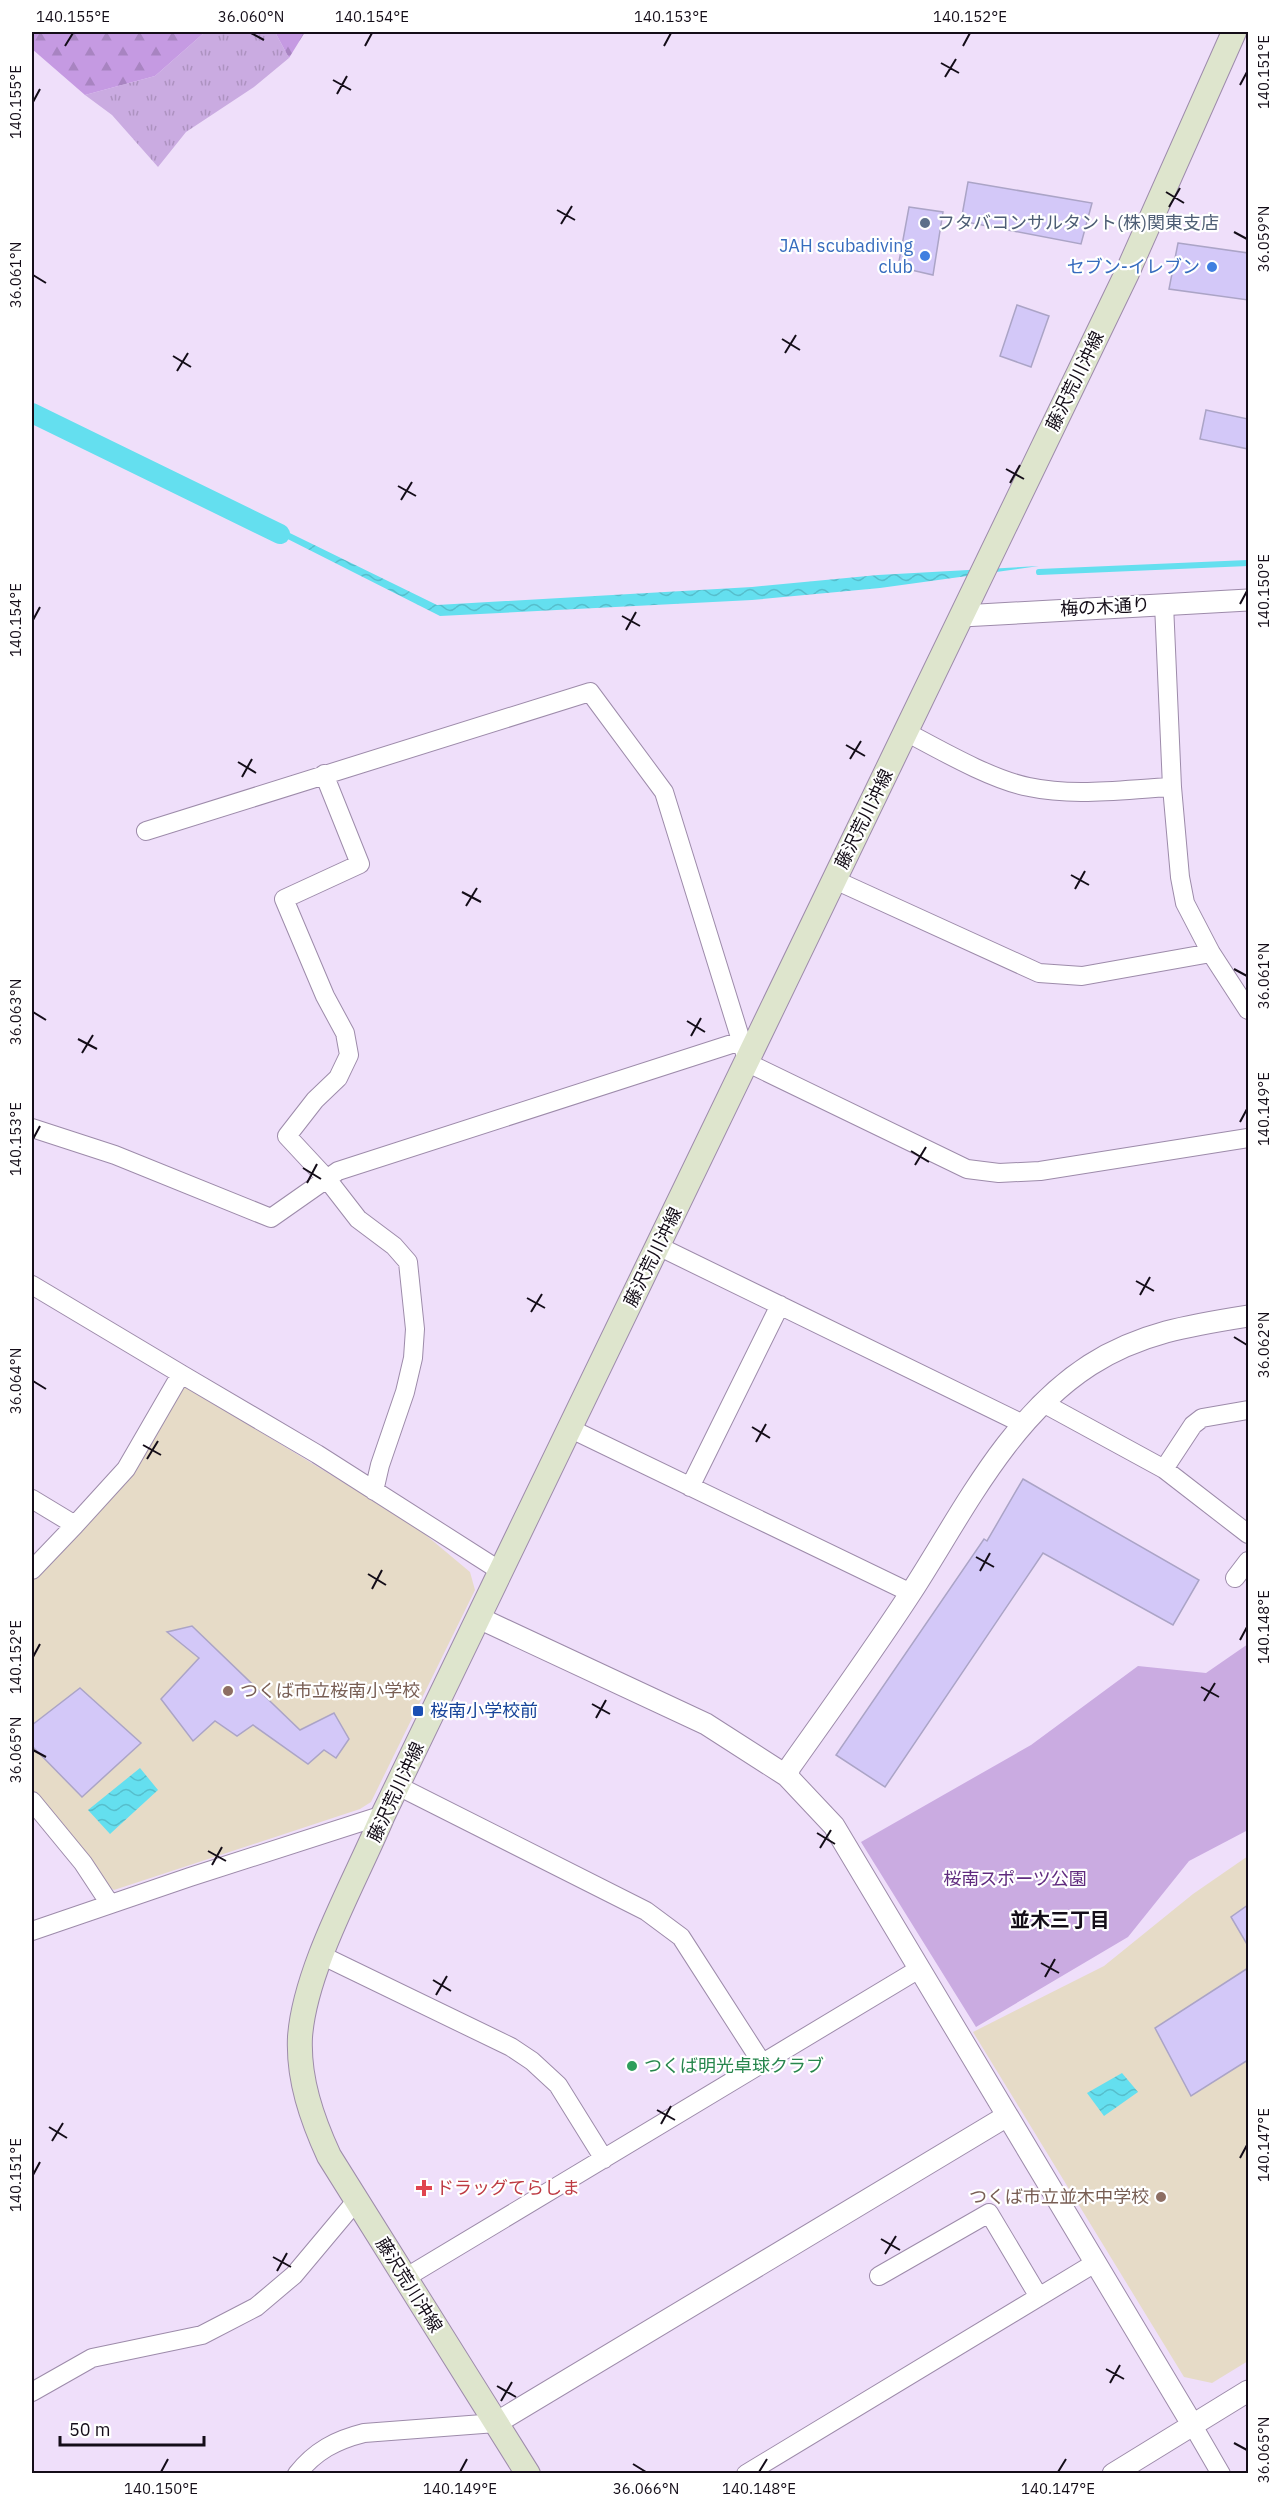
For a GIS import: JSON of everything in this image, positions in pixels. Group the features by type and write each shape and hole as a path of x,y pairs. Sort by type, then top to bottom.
{"main road":[{"name":"藤沢荒川沖線","path":"528,2474 328,2156 312,2119 304,2083 300,2038 306,2004 321,1955 383,1815 658,1246 744,1052 835,880 1127,273 1234,32"}],"street":[{"name":"梅の木通り","path":"962,616 1248,600"},
{"path":"1164,604 1172,787 1180,877 1185,903 1211,953 1248,1010"},
{"path":"146,831 590,692 664,792 744,1052"},
{"path":"906,732 1006,780 1027,787 1063,792 1172,787"},
{"path":"324,774 360,864 284,899 325,996 345,1033 349,1055 339,1078 315,1100 287,1136 327,1179 358,1219 394,1246 408,1262 415,1329 413,1358 405,1392 380,1465 374,1491"},
{"path":"835,880 1039,973 1082,976 1211,953"},
{"path":"32,1128 115,1155 271,1218 338,1171 744,1052 967,1169 999,1173 1040,1171 1248,1138"},
{"path":"658,1246 1023,1424"},
{"path":"32,1285 374,1491 501,1572"},
{"path":"690,1487 780,1305"},
{"path":"787,1776 790,1767 910,1593 988,1470 1023,1424 1056,1389 1090,1365 1128,1344 1170,1329 1248,1316"},
{"path":"32,1570 126,1469 181,1374"},
{"path":"1043,1403 1164,1468 1248,1534"},
{"path":"1164,1468 1193,1425 1202,1418 1248,1410"},
{"path":"571,1429 910,1593"},
{"path":"32,1499 75,1525"},
{"path":"1235,1578 1248,1561"},
{"path":"479,1618 706,1724 787,1776 834,1826 1221,2474"},
{"path":"398,1786 646,1911 681,1937 762,2063"},
{"path":"32,1801 83,1863 110,1904"},
{"path":"32,1931 383,1815"},
{"path":"321,1955 511,2047 532,2061 558,2085 604,2159"},
{"path":"405,2278 919,1969"},
{"path":"297,2474 309,2458 321,2449 356,2435 496,2423 1007,2116"},
{"path":"32,2392 92,2358 201,2335 256,2307 294,2275 356,2201"},
{"path":"879,2276 989,2213 1039,2296"},
{"path":"746,2474 1095,2263"},
{"path":"1113,2474 1248,2391"}],"shaded area":[{"name":"つくば市立桜南小学校","path":"185,1386 415,1526 470,1572 475,1590 371,1802 360,1809 114,1890 102,1882 32,1792 32,1578 178,1387"},
{"name":"つくば市立並木中学校","path":"1248,1856 1248,2361 1212,2383 1184,2377 973,2032 1104,1966 1193,1894"}],"green space":[{"path":"32,32 205,32 155,76 85,95 32,49"},
{"path":"205,32 275,32 289,58 254,87 186,132 158,167 112,115 85,95 155,76"},
{"path":"275,32 305,32 289,58"},
{"name":"桜南スポーツ公園","path":"1248,1644 1248,1830 1189,1861 1128,1937 976,2027 861,1842 1031,1745 1138,1666 1206,1673"}],"water":[{"path":"32,407 437,605 752,587 878,575 1039,566 880,588 752,600 440,616 32,410"},
{"path":"140,1768 158,1790 110,1834 88,1810"},
{"path":"1122,2073 1138,2092 1104,2116 1087,2093"}],"building":[{"path":"968,182 1092,203 1081,244 961,221"},
{"path":"909,207 943,212 933,275 898,267"},
{"path":"1178,243 1248,253 1248,300 1169,289"},
{"path":"1017,305 1049,316 1031,367 1000,356"},
{"path":"1206,410 1248,419 1248,449 1200,439"},
{"path":"1023,1479 1199,1580 1173,1625 1043,1553 885,1787 836,1755 984,1539 987,1541"},
{"path":"192,1626 300,1730 334,1713 349,1739 336,1758 324,1750 308,1764 253,1725 237,1736 215,1721 193,1741 161,1699 199,1658 167,1632"},
{"path":"80,1688 141,1743 82,1797 32,1746 32,1725"},
{"path":"1248,1905 1248,1946 1231,1917"},
{"path":"1248,1968 1248,2060 1191,2096 1155,2028"}],"waterway":[{"path":"32,413 280,534"},
{"path":"1039,572 1248,563"}],"place":[{"name":"フタバコンサルタント(株)関東支店","path":"925,223"},
{"name":"JAH scubadiving club","path":"925,256"},
{"name":"セブン-イレブン","path":"1212,267"},
{"name":"つくば市立桜南小学校","path":"228,1691"},
{"name":"桜南小学校前","path":"418,1711"},
{"name":"つくば明光卓球クラブ","path":"632,2066"},
{"name":"ドラッグてらしま","path":"424,2188"},
{"name":"つくば市立並木中学校","path":"1161,2197"}],"district":[{"name":"並木三丁目","path":"1060,1920"}]}
